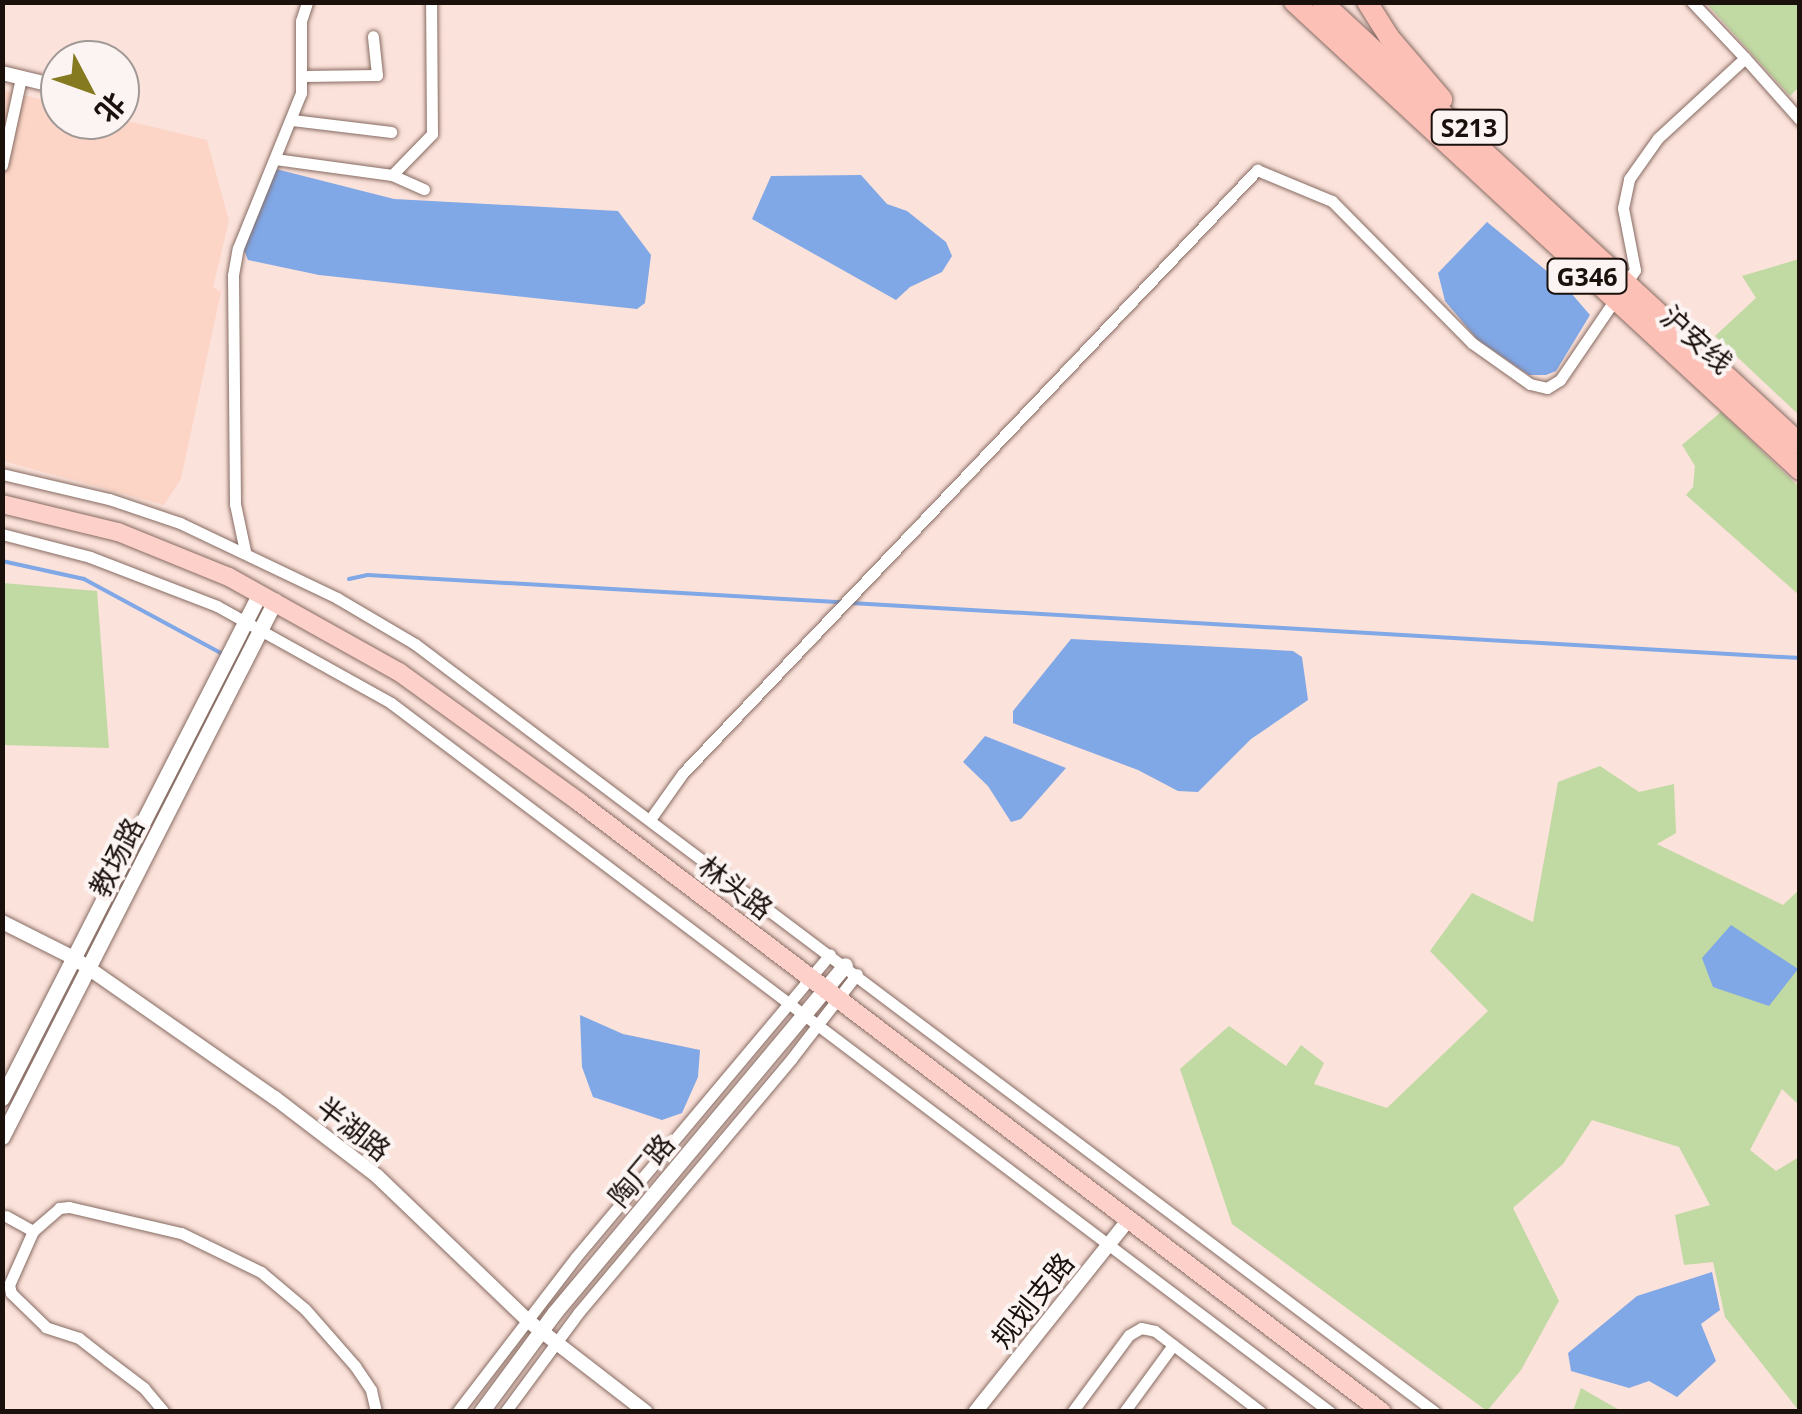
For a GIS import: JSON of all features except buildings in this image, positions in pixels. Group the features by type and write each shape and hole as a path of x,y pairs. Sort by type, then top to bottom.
{"highway":[{"path":"1282,2 1376,82"},
{"name":"沪安线","path":"1294,2 1376,82 1800,444"},
{"name":"沪安线","path":"1322,2 1581,245 1620,293 1800,470"},
{"name":"S213","path":"1366,2 1429,85 1581,245"}],"main road":[{"name":"林头路","path":"2,504 118,532 267,597 399,672 476,726 1382,1412"},
{"name":"教场路","path":"2,1137 81,962 267,597"},
{"name":"教场路","path":"2,1098 81,962"},
{"name":"陶厂路","path":"481,1412 541,1330 824,989 851,969"}],"street":[{"path":"245,551 235,504 233,275 238,248 292,120 304,76 302,21 306,2"},
{"path":"392,175 432,134 431,2"},
{"path":"1692,2 1800,120"},
{"path":"304,76 377,76 372,36"},
{"path":"650,818 684,773 1257,170 1332,201 1472,343 1530,384 1548,388 1560,380 1636,270 1622,208 1629,179 1658,138 1746,58"},
{"path":"2,73 40,82"},
{"path":"2,165 21,78"},
{"path":"292,120 392,132"},
{"path":"275,158 392,175 424,189"},
{"path":"2,474 109,499 245,551 415,644 1435,1412"},
{"path":"2,534 90,557 253,625 391,703 1330,1412"},
{"name":"半湖路","path":"2,922 81,962 377,1176 527,1320 646,1412"},
{"path":"504,1412 556,1342 818,1024 830,954"},
{"path":"458,1412 527,1320 790,1003 824,989"},
{"path":"164,1412 144,1388 79,1338 46,1327 15,1300 10,1285 33,1231 59,1208 181,1233 239,1259 274,1282 322,1326 364,1378 376,1412"},
{"path":"6,1216 33,1231"},
{"name":"规划支路","path":"976,1411 1128,1220"},
{"path":"1072,1412 1134,1330 1148,1328 1261,1412"},
{"path":"1124,1412 1174,1345"}],"shaded area":[{"path":"2,90 40,99 40,140 140,140 140,124 207,140 229,221 213,287 221,292 181,479 164,505 3,461"}],"green space":[{"path":"1706,3 1799,3 1799,87 1790,96"},
{"path":"1800,259 1799,415 1715,336 1756,298 1742,276"},
{"path":"1721,412 1799,487 1799,595 1686,495 1693,487 1695,466 1682,445"},
{"path":"3,583 97,591 109,748 3,745"},
{"path":"1600,766 1639,792 1674,784 1676,833 1657,844 1783,905 1799,890 1799,1105 1782,1089 1750,1150 1776,1171 1799,1157 1799,1411 1725,1317 1713,1262 1684,1265 1675,1215 1710,1205 1679,1147 1592,1120 1563,1164 1513,1208 1559,1301 1521,1370 1487,1411 1232,1224 1180,1069 1229,1026 1286,1066 1301,1045 1324,1063 1314,1084 1387,1108 1488,1011 1430,951 1472,893 1533,922 1558,782"},
{"path":"1581,1388 1621,1411 1573,1411"}],"water":[{"path":"276,169 394,199 618,211 651,255 645,303 637,309 319,275 248,260 242,245"},
{"path":"861,175 887,204 907,211 946,242 952,256 942,272 910,287 896,300 752,219 771,176"},
{"path":"1487,222 1565,286 1590,315 1556,371 1529,375 1477,339 1445,301 1438,273"},
{"path":"1071,639 1293,651 1302,657 1308,700 1251,739 1198,792 1178,791 1138,770 1013,723 1013,711"},
{"path":"985,736 1066,768 1021,819 1011,822 988,786 963,762"},
{"path":"1731,925 1798,969 1769,1006 1713,987 1702,958"},
{"path":"580,1015 623,1034 700,1050 698,1077 682,1113 662,1120 593,1097 582,1067"},
{"path":"1712,1272 1720,1310 1701,1324 1716,1361 1677,1397 1649,1381 1629,1388 1571,1371 1568,1353 1637,1296"}],"waterway":[{"path":"2,561 84,579 221,653"},
{"path":"349,579 368,575 841,602"},
{"path":"851,603 1800,658"}]}
